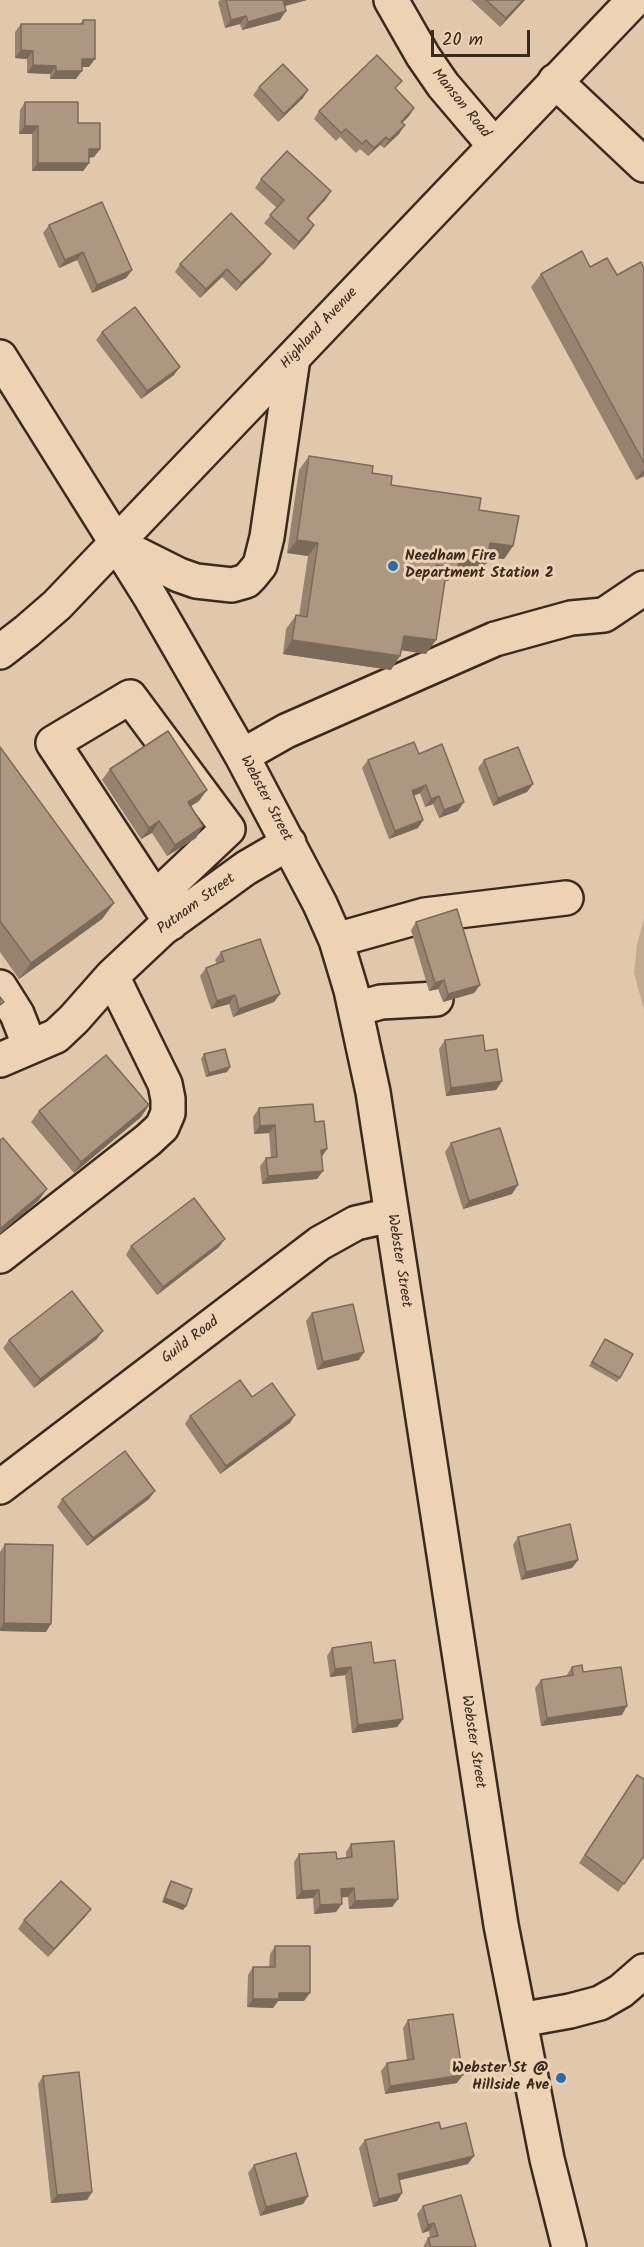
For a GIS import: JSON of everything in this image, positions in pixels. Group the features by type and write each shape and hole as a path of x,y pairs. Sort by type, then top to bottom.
{"street":[{"name":"Manson Road","path":"391,0 423,56 443,85 494,145"},
{"name":"Highland Avenue","path":"0,652 47,614 634,0"},
{"path":"555,81 644,165"},
{"path":"116,543 179,575 196,581 232,585 246,581 251,576 260,565 264,553 293,358"},
{"name":"Webster Street","path":"2,364 186,657 289,843 336,940 356,1009 373,1092 501,1925 547,2158 569,2247"},
{"path":"242,756 286,731 495,639 571,618 604,615 644,588"},
{"path":"228,829 130,697 53,744 163,911 228,829 266,800"},
{"name":"Putnam Street","path":"0,1060 56,1035 65,1028 112,976 145,944 163,911 289,843"},
{"path":"336,940 425,915 566,898"},
{"path":"0,1256 148,1140 162,1127 168,1113 165,1084 112,976"},
{"path":"0,987 17,1014 30,1047"},
{"path":"356,1009 381,1002 436,999"},
{"name":"Guild Road","path":"0,1487 320,1243 356,1223 391,1215"},
{"path":"520,2020 600,2003 621,1991 644,1971"}],"shaded area":[{"path":"644,918 644,1010 634,973 637,945"}],"building":[{"path":"226,0 283,0 286,11 248,22 246,16 231,20"},
{"path":"486,0 523,0 506,18"},
{"path":"83,20 95,20 95,59 82,59 82,71 56,71 56,66 33,65 33,51 21,50 21,24 83,24"},
{"path":"377,55 402,81 395,88 414,108 401,122 405,125 389,140 386,137 374,148 366,140 362,144 346,129 341,133 319,111"},
{"path":"283,64 308,90 284,114 259,87"},
{"path":"25,102 78,102 78,123 100,123 100,149 89,149 89,163 38,163 38,126 25,126"},
{"path":"287,151 331,191 307,218 314,225 299,242 270,215 284,200 261,179"},
{"path":"102,202 132,270 97,285 83,252 65,260 49,225"},
{"path":"231,213 271,254 241,283 227,269 206,289 180,264"},
{"path":"582,251 590,267 607,258 617,275 641,262 644,268 644,463 541,274"},
{"path":"135,307 180,367 147,391 102,332"},
{"name":"Needham Fire Department Station 2","path":"309,456 373,466 372,473 392,476 391,485 481,498 479,510 519,516 513,546 490,543 486,563 459,559 458,568 436,565 435,573 446,574 436,640 404,636 400,656 292,640 296,615 307,617 318,543 297,540"},
{"path":"168,731 207,790 188,802 203,826 175,845 159,821 149,828 110,769"},
{"path":"414,742 419,754 442,744 464,802 444,810 439,796 431,799 426,785 412,791 423,820 395,831 368,760"},
{"path":"0,747 114,903 31,963 0,921"},
{"path":"518,747 533,784 498,798 484,760"},
{"path":"457,909 480,985 448,994 444,980 435,983 416,922"},
{"path":"260,939 280,994 239,1009 235,995 217,1001 206,968 224,961 221,952"},
{"path":"483,1035 485,1051 497,1049 502,1081 451,1088 445,1040"},
{"path":"225,1049 230,1067 209,1073 204,1054"},
{"path":"106,1055 149,1105 81,1162 39,1111"},
{"path":"313,1104 315,1122 324,1121 327,1149 321,1150 323,1171 268,1176 266,1158 277,1157 275,1125 260,1126 259,1108"},
{"path":"500,1128 518,1185 469,1201 451,1143"},
{"path":"3,1138 47,1189 0,1229 0,1140"},
{"path":"194,1198 225,1239 163,1287 131,1246"},
{"path":"72,1291 103,1331 40,1379 9,1340"},
{"path":"353,1304 364,1352 323,1362 312,1313"},
{"path":"605,1339 633,1354 620,1378 592,1362"},
{"path":"240,1380 252,1397 272,1383 295,1415 226,1466 190,1416"},
{"path":"125,1451 155,1491 93,1538 62,1499"},
{"path":"570,1524 578,1560 526,1572 518,1537"},
{"path":"5,1544 53,1545 51,1624 4,1623"},
{"path":"371,1642 374,1663 395,1660 403,1719 358,1725 351,1667 335,1669 332,1648"},
{"path":"582,1665 583,1672 621,1667 627,1706 547,1718 541,1680 573,1675 572,1667"},
{"path":"637,1775 644,1779 644,1856 624,1884 585,1855"},
{"path":"394,1841 398,1899 355,1901 354,1888 341,1889 342,1904 320,1905 319,1890 302,1891 299,1854 336,1852 337,1859 352,1857 351,1844"},
{"path":"61,1881 91,1909 54,1949 24,1920"},
{"path":"171,1881 192,1889 186,1906 165,1898"},
{"path":"275,1946 310,1946 310,1993 279,1993 279,1999 253,1999 253,1967 275,1967"},
{"path":"453,2014 463,2075 390,2086 387,2063 414,2059 408,2020"},
{"path":"79,2072 92,2192 57,2195 43,2076"},
{"path":"439,2122 441,2129 466,2123 474,2156 398,2174 402,2193 379,2199 365,2140"},
{"path":"296,2153 308,2196 266,2207 254,2165"},
{"path":"461,2195 476,2247 431,2247 428,2238 438,2236 434,2223 428,2225 423,2206"}],"place":[{"name":"Needham Fire Department Station 2","path":"393,566"},
{"name":"Webster St @ Hillside Ave","path":"561,2078"}]}
